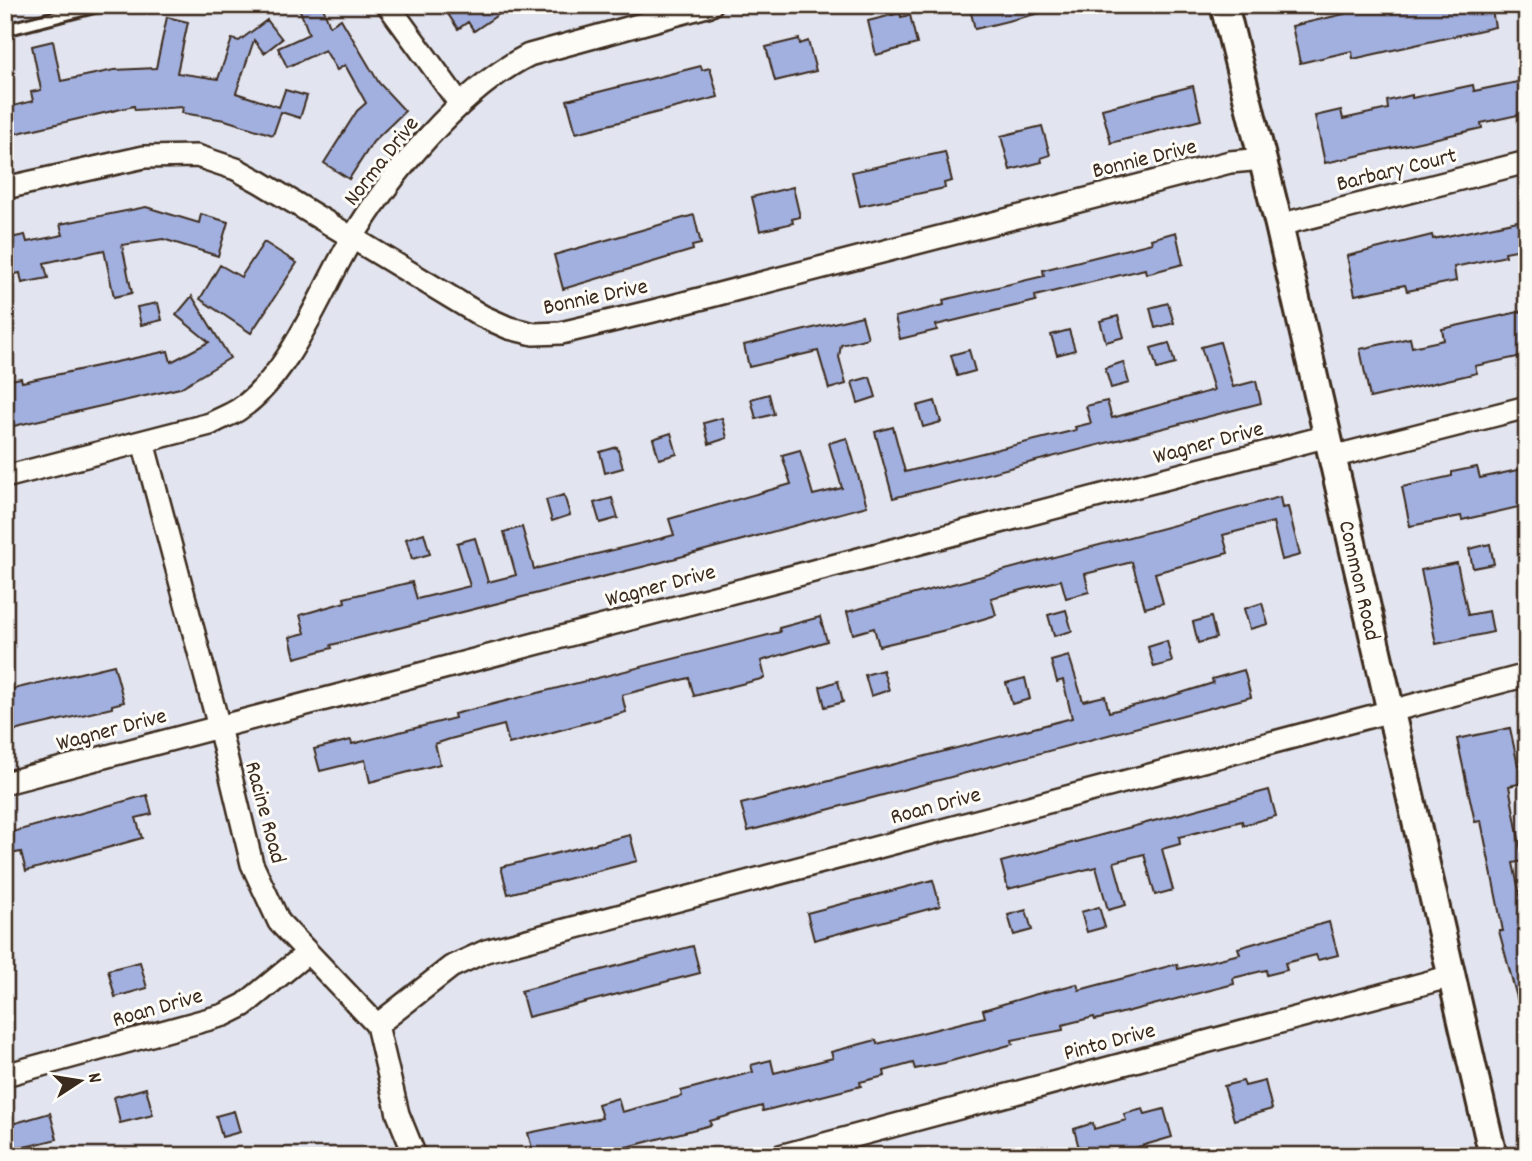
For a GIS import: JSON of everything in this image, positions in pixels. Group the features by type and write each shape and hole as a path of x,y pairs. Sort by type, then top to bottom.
{"street":[{"path":"388,5 460,104"},
{"name":"Norma Drive","path":"5,188 144,157 197,156 236,169 352,239 407,163 460,104 511,64 529,55 711,5"},
{"name":"Common Road","path":"1224,5 1279,225 1493,1156"},
{"name":"Bonnie Drive","path":"352,239 482,316 534,334 561,333 1230,162 1263,159"},
{"name":"Barbary Court","path":"1279,225 1527,162"},
{"path":"5,477 209,424 239,409 262,388 281,365 352,239"},
{"name":"Wagner Drive","path":"5,783 1330,447 1527,407"},
{"name":"Racine Road","path":"143,442 219,727 252,864 279,922 306,954 377,1025"},
{"name":"Roan Drive","path":"377,1025 451,967 495,949 1390,709 1527,675"},
{"name":"Roan Drive","path":"5,1075 224,1015 252,999 306,954"},
{"name":"Pinto Drive","path":"780,1156 1452,976"},
{"path":"377,1025 398,1114 415,1156"}],"lane":[{"path":"5,30 102,5"}],"building":[{"path":"298,5 322,5 330,26 341,19 379,83 405,111 373,142 349,179 324,163 357,111 366,103 345,65 337,70 325,50 287,67 278,48 309,34"},
{"path":"442,5 512,5 474,31 468,22 458,29"},
{"path":"969,5 1048,5 1048,11 975,29"},
{"path":"1369,5 1491,5 1495,27 1353,59 1352,51 1300,63 1292,26 1344,14 1343,11"},
{"path":"900,13 901,17 910,15 917,44 876,55 868,21"},
{"path":"167,17 188,22 177,73 218,79 232,39 239,41 267,20 282,39 264,53 254,40 236,93 279,107 285,90 307,96 300,118 281,112 273,135 225,120 182,113 183,107 135,110 134,106 5,136 5,108 33,101 31,92 41,90 32,46 53,41 61,81 114,70 156,68"},
{"path":"799,39 800,44 808,41 816,71 775,81 766,47"},
{"path":"701,66 702,70 710,68 718,97 576,133 567,100"},
{"path":"1527,80 1527,113 1481,123 1482,128 1325,163 1315,116 1341,110 1343,119 1388,109 1387,101 1412,95 1412,98 1473,85 1474,91"},
{"path":"1193,86 1201,120 1111,143 1102,109"},
{"path":"1042,126 1050,155 1041,158 1042,162 1010,170 1001,136"},
{"path":"945,152 952,181 944,183 945,188 860,206 852,172"},
{"path":"793,187 800,217 792,219 793,223 760,231 752,197"},
{"path":"146,207 199,223 201,214 228,222 218,256 163,239 122,245 132,293 114,297 104,250 44,263 48,278 22,283 20,273 5,276 5,239 25,235 27,242 63,235 60,224"},
{"path":"694,215 701,244 692,246 693,250 563,289 554,255"},
{"path":"1527,219 1527,248 1505,252 1506,256 1454,267 1456,281 1407,291 1405,285 1355,295 1347,256 1432,235 1433,239"},
{"path":"1176,232 1183,264 1146,274 1145,269 1035,296 1036,301 936,325 937,330 900,339 895,317 944,305 943,300 1044,276 1043,270 1152,243 1151,239"},
{"path":"264,242 297,263 251,333 200,299 220,265 241,277"},
{"path":"192,296 230,358 180,388 5,428 5,381 21,378 22,382 168,351 171,362 209,342 176,315"},
{"path":"158,303 162,320 141,325 137,307"},
{"path":"1168,303 1174,323 1155,328 1150,308"},
{"path":"1523,311 1527,355 1475,366 1477,373 1370,398 1360,349 1410,338 1412,347 1444,340 1442,329"},
{"path":"862,316 868,338 841,345 839,357 846,384 829,389 818,351 749,367 744,345"},
{"path":"1118,316 1124,337 1106,342 1100,321"},
{"path":"1069,330 1075,350 1057,355 1051,335"},
{"path":"1220,342 1233,387 1256,381 1261,403 893,498 875,432 893,427 905,472 1076,430 1075,427 1091,423 1086,406 1107,401 1112,418 1214,390 1201,347"},
{"path":"1169,343 1175,364 1157,369 1151,348"},
{"path":"969,350 975,371 957,376 951,355"},
{"path":"1123,362 1129,383 1111,388 1105,368"},
{"path":"870,377 876,397 858,403 852,382"},
{"path":"769,394 774,414 756,419 751,399"},
{"path":"935,401 941,422 923,427 917,406"},
{"path":"722,418 727,438 709,444 704,423"},
{"path":"671,433 677,454 659,459 653,439"},
{"path":"847,438 867,506 658,563 331,645 332,648 295,658 290,637 305,633 300,615 345,602 344,598 412,582 417,599 470,586 457,543 475,538 488,582 516,575 504,532 522,527 534,569 674,535 669,519 791,484 782,455 800,450 813,495 842,488 829,443"},
{"path":"617,447 623,468 605,473 600,452"},
{"path":"1477,467 1480,478 1527,468 1527,505 1462,520 1461,516 1410,526 1402,487 1452,476 1452,472"},
{"path":"564,495 570,515 552,521 546,500"},
{"path":"1280,497 1282,508 1288,507 1300,555 1282,560 1273,522 1223,535 1228,553 1155,573 1163,603 1145,608 1132,562 1085,574 1089,592 1066,598 1061,580 991,598 996,615 950,629 879,646 874,628 853,634 847,612"},
{"path":"612,498 618,518 600,523 594,503"},
{"path":"424,533 430,554 412,559 406,539"},
{"path":"1490,544 1494,564 1473,568 1469,549"},
{"path":"1457,563 1468,615 1489,611 1493,632 1436,644 1421,570"},
{"path":"1262,603 1268,624 1250,629 1244,609"},
{"path":"1066,610 1072,631 1054,636 1048,615"},
{"path":"820,617 827,641 761,661 765,678 694,696 689,678 622,695 626,712 509,744 504,725 450,739 435,744 440,764 370,782 365,760 320,771 314,749 351,740 352,744 455,718 454,714 780,632 779,628"},
{"path":"1211,617 1216,638 1198,643 1193,622"},
{"path":"1167,641 1172,662 1154,667 1148,647"},
{"path":"1069,656 1083,701 1105,696 1109,712 1165,698 1213,683 1212,679 1244,670 1251,697 748,831 741,804 1072,718 1063,680 1057,682 1051,661"},
{"path":"114,665 124,702 112,705 112,708 5,733 5,691"},
{"path":"883,670 889,690 871,696 865,675"},
{"path":"1025,678 1030,699 1012,704 1006,683"},
{"path":"838,681 843,702 825,707 820,687"},
{"path":"1510,728 1518,766 1527,765 1527,782 1509,786 1523,861 1513,863 1527,928 1527,1008 1520,1009 1499,931 1503,931 1481,821 1475,822 1457,739"},
{"path":"1269,790 1276,816 1243,825 1242,821 1179,837 1180,844 1162,849 1173,890 1155,895 1144,854 1114,862 1126,905 1108,910 1096,867 1008,889 1001,862"},
{"path":"147,795 152,814 136,818 142,838 26,871 21,852 5,855 5,834"},
{"path":"630,835 637,861 508,894 501,867"},
{"path":"933,880 940,906 814,940 807,913"},
{"path":"1099,907 1105,927 1087,932 1081,912"},
{"path":"1026,910 1032,930 1014,935 1008,915"},
{"path":"1329,922 1338,955 1318,960 1316,955 1285,963 1287,970 1267,975 1266,970 1233,978 1234,984 1095,1020 1094,1017 1062,1025 1063,1030 1012,1040 1013,1044 944,1063 915,1069 913,1063 884,1071 885,1076 860,1082 861,1086 763,1111 762,1106 710,1121 711,1125 612,1151 610,1147 576,1156 534,1156 528,1133 602,1118 598,1104 618,1098 622,1112 682,1096 681,1091 753,1072 751,1065 771,1060 774,1073 833,1058 831,1052 876,1040 877,1044 985,1017 983,1010 1033,995 1077,984 1079,990 1177,964 1178,969 1240,954 1238,948"},
{"path":"693,946 700,973 528,1017 521,991"},
{"path":"140,962 147,988 115,997 108,970"},
{"path":"1243,1081 1245,1086 1265,1081 1272,1109 1234,1120 1224,1086"},
{"path":"146,1088 153,1115 120,1123 114,1097"},
{"path":"1143,1109 1145,1114 1164,1109 1172,1137 1107,1156 1081,1156 1074,1129 1093,1123 1094,1129 1126,1120 1124,1114"},
{"path":"234,1111 240,1132 222,1137 216,1116"},
{"path":"50,1113 57,1139 5,1152 5,1126"}]}
